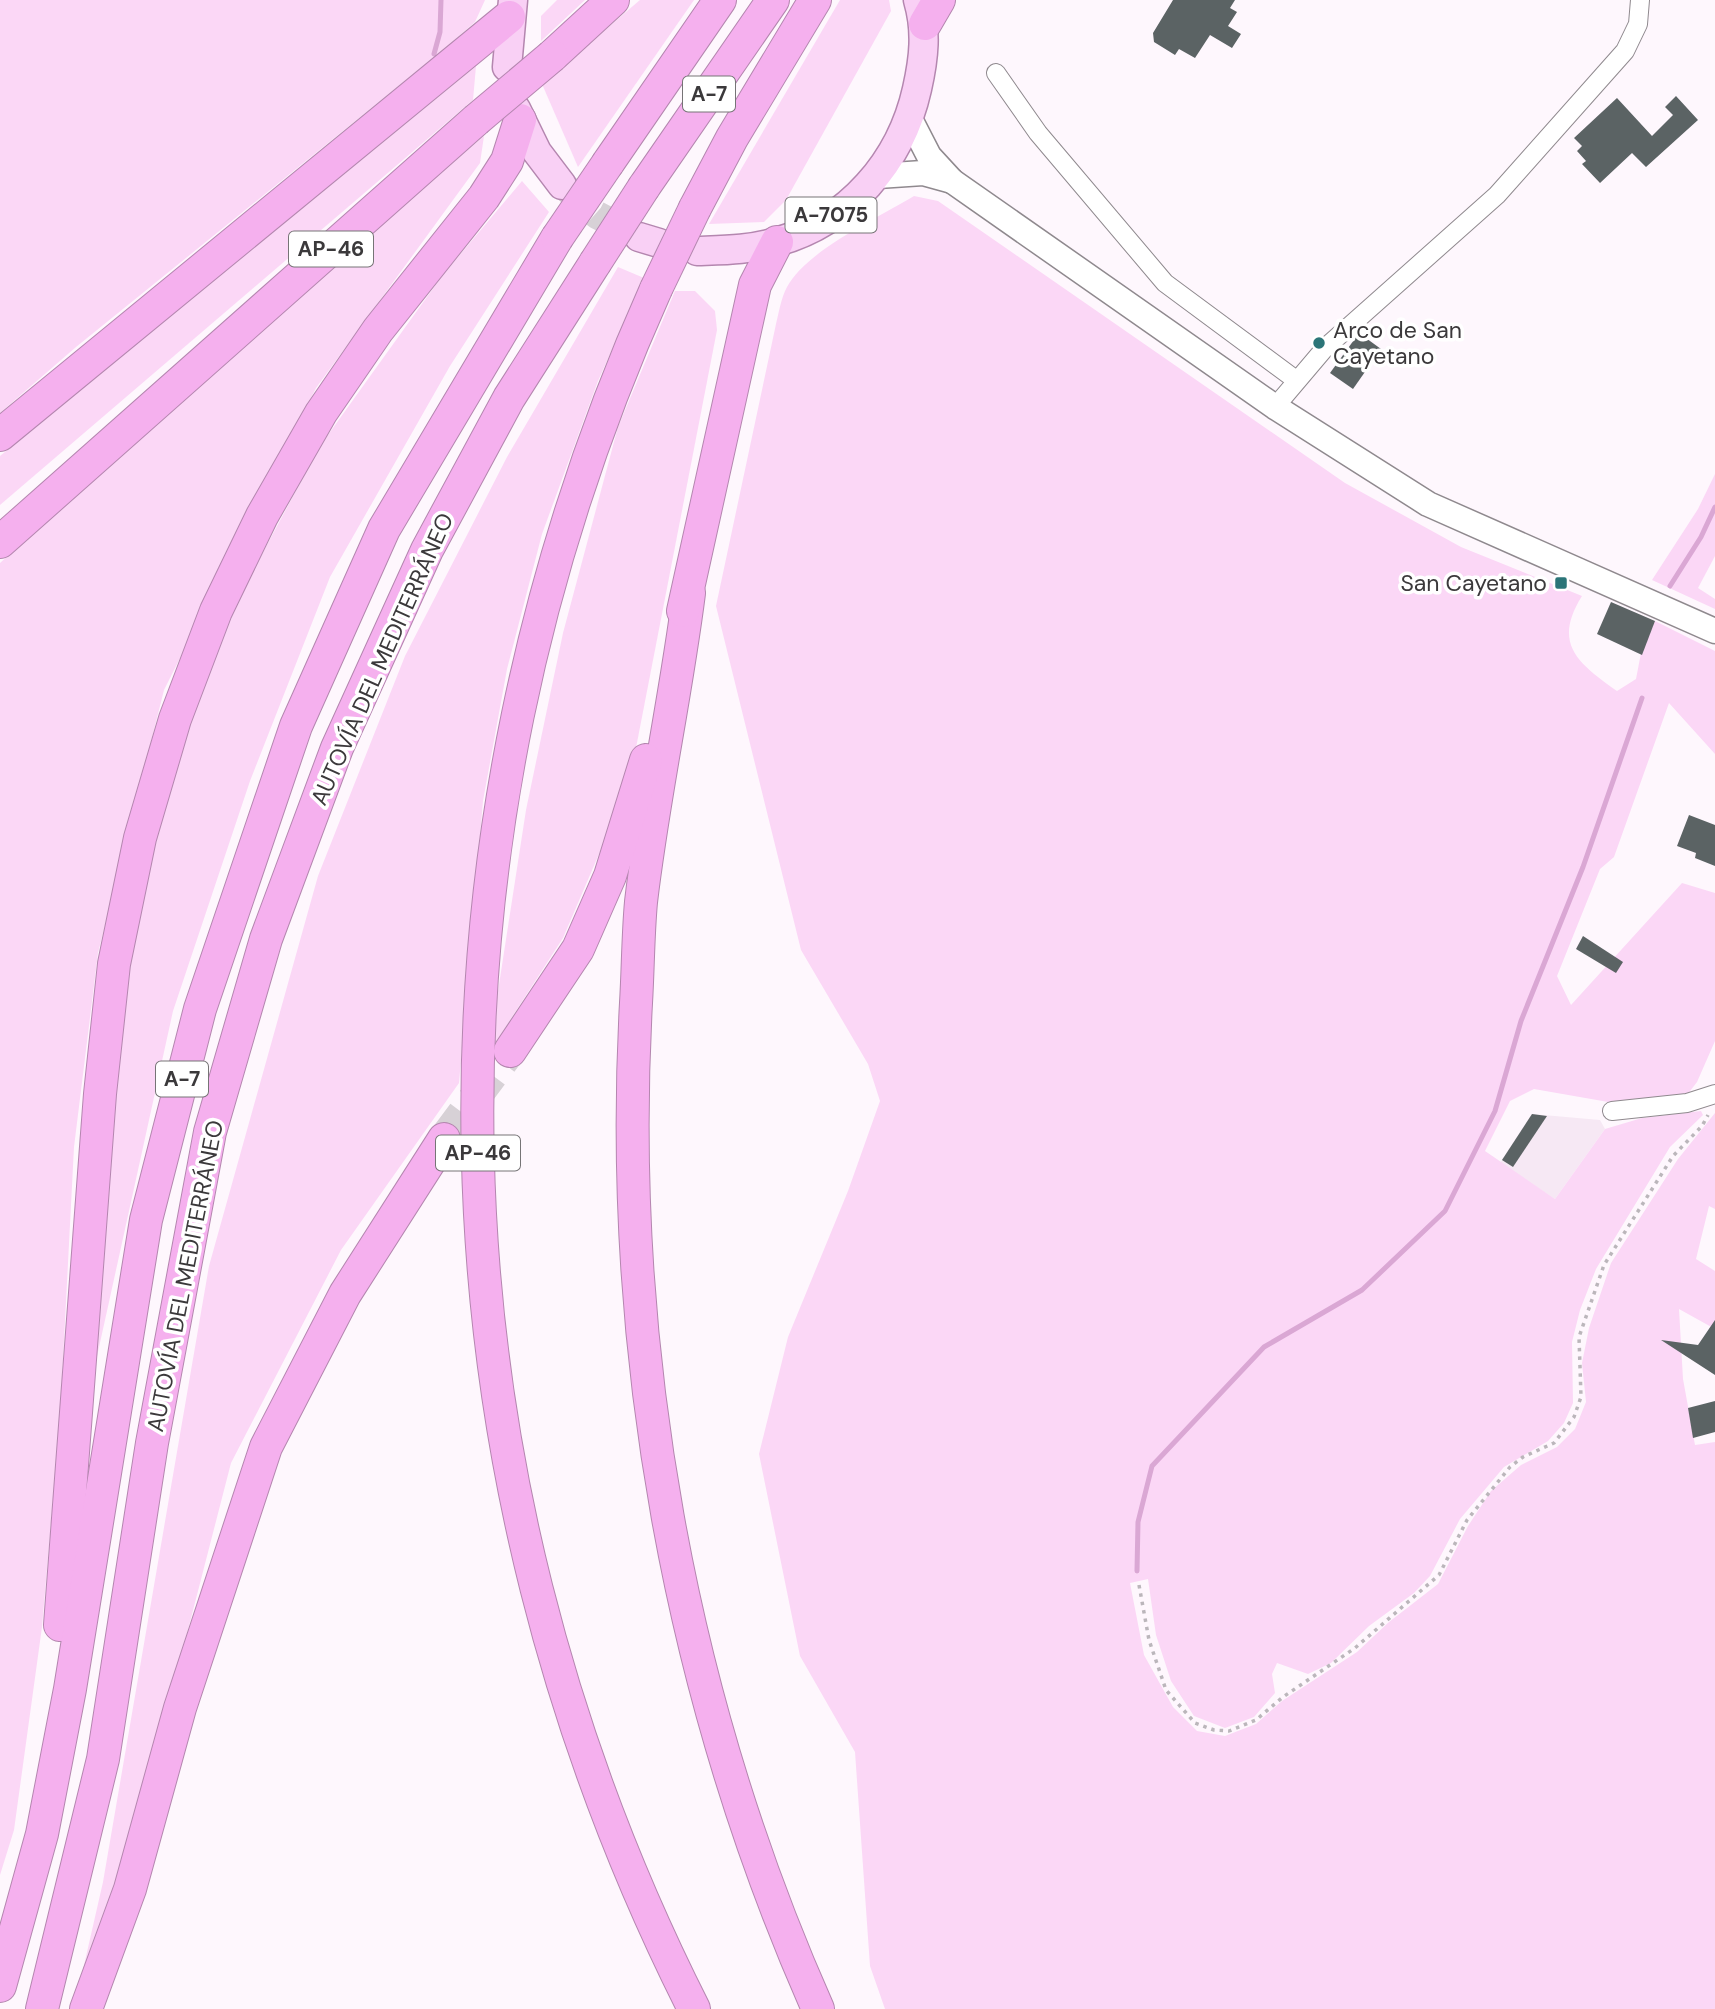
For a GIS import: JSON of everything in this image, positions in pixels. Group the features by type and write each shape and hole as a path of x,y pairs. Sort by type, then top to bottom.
{"highway":[{"name":"AP-46","path":"0,542 613,0"},
{"name":"AUTOVÍA DEL MEDITERRÁNEO","path":"0,1986 42,1833 70,1689 146,1220 200,1009 296,726 384,529 557,238 720,0"},
{"name":"AUTOVÍA DEL MEDITERRÁNEO","path":"42,2009 103,1759 152,1443 210,1132 267,939 337,748 427,550 509,398 594,263 773,0"},
{"name":"AP-46","path":"694,2009 617,1841 583,1749 541,1614 511,1479 489,1336 480,1240 477,1147 478,1009 485,915 524,680 560,542 589,454 622,364 695,208 732,138 815,0"},
{"path":"0,435 511,8"},
{"path":"70,1689 60,1626 100,1094 114,964 140,838 175,719 216,611 261,516 321,414 378,330 501,170 518,115"},
{"path":"777,242 755,285 689,593 641,903 632,1084 635,1226 645,1362 685,1606 720,1740 757,1856 818,2009"},
{"path":"510,1051 578,949 610,876 640,787 671,654 689,593"},
{"path":"86,2009 130,1889 180,1708 267,1447 345,1294 444,1139"}],"main road":[{"path":"507,67 511,8"},
{"name":"A-7075","path":"697,251 735,250 777,242 818,225 856,198 878,176 910,119 922,66 927,8"},
{"path":"518,115 537,152 562,185"},
{"name":"A-7075","path":"910,119 929,156 952,181 1275,407 1428,504 1715,631"},
{"name":"A-7075","path":"878,176 923,173 952,181"}],"street":[{"path":"1275,407 1334,340 1497,195 1625,51 1638,24 1640,0"},
{"path":"996,73 1038,133 1165,284 1296,380"},
{"path":"1612,1111 1713,1101"}],"path":[{"path":"1139,1585 1149,1640 1166,1689 1195,1723 1228,1731 1256,1720 1283,1697 1312,1680 1418,1594 1439,1575 1467,1520 1489,1490 1523,1457 1554,1443 1574,1417 1581,1397 1579,1338 1604,1265 1673,1156 1702,1126 1713,1101"}],"shaded area":[{"path":"0,0 485,0 475,22 443,50 76,347 0,413"},
{"path":"557,0 585,0 541,41 541,16"},
{"path":"640,0 694,0 578,167 542,84"},
{"path":"840,0 889,0 891,11 786,200 764,222 709,224"},
{"path":"476,66 473,100 0,505 0,456"},
{"path":"484,136 480,163 316,388 164,690 98,953 74,1147 60,1418 42,1627 14,1830 0,1875 0,563 325,269"},
{"path":"522,181 549,212 450,366 330,577 250,781 173,1011 96,1361 100,1236 121,1009 153,826 218,636 320,446 442,276"},
{"path":"914,196 938,201 1345,483 1461,547 1582,596 1569,627 1574,651 1591,671 1617,691 1636,679 1641,653 1655,621 1715,651 1715,754 1669,703 1614,857 1600,869 1557,976 1571,1005 1682,883 1715,893 1715,1041 1697,1082 1687,1095 1614,1103 1534,1089 1510,1101 1485,1151 1555,1199 1605,1129 1642,1118 1701,1111 1703,1115 1670,1147 1596,1269 1580,1310 1572,1342 1573,1403 1564,1423 1548,1441 1504,1467 1460,1519 1430,1576 1414,1593 1369,1626 1331,1663 1308,1674 1277,1663 1272,1674 1275,1693 1254,1717 1225,1728 1194,1716 1171,1681 1156,1635 1148,1579 1130,1583 1144,1655 1173,1707 1197,1731 1225,1736 1256,1724 1282,1701 1357,1652 1389,1622 1438,1584 1468,1526 1491,1491 1521,1465 1557,1447 1575,1429 1586,1402 1582,1363 1589,1328 1611,1263 1678,1159 1715,1113 1715,1209 1709,1206 1696,1259 1715,1271 1715,1329 1679,1309 1683,1379 1695,1445 1715,1442 1715,2009 885,2009 870,1966 855,1752 800,1656 759,1454 788,1337 848,1191 880,1101 868,1064 801,950 716,606 785,291 797,273 826,248"},
{"path":"618,267 644,278 598,381 542,534 507,669 483,801 459,1083 341,1250 231,1463 149,1781 74,2009 103,1882 209,1266 318,876 405,656 507,457"},
{"path":"675,291 695,291 715,311 717,330 629,784 563,938 494,1045 496,1004 526,810 563,633 618,427"},
{"path":"1715,474 1715,556 1698,588 1715,599 1715,609 1652,580 1698,509"},
{"path":"1532,1114 1600,1120 1605,1129 1555,1199 1500,1163"}],"building":[{"path":"1173,0 1235,0 1230,8 1237,12 1228,26 1241,34 1232,48 1210,35 1195,58 1179,49 1175,55 1154,42 1153,33"},
{"path":"1676,96 1698,120 1646,167 1632,153 1600,183 1582,164 1586,161 1577,151 1582,146 1574,138 1617,98 1652,136 1673,115 1665,107"},
{"path":"1359,333 1381,349 1353,389 1330,373"},
{"path":"1611,602 1655,621 1642,655 1597,634"},
{"path":"1689,815 1715,825 1715,866 1695,858 1696,853 1677,846"},
{"path":"1583,936 1623,962 1616,973 1576,949"},
{"path":"1532,1114 1547,1116 1513,1167 1502,1160"},
{"path":"1715,1320 1715,1375 1661,1340 1698,1345"},
{"path":"1715,1401 1715,1432 1693,1438 1688,1408"}],"waterway":[{"path":"434,54 440,32 441,0"},
{"path":"1670,586 1701,537 1715,507"},
{"path":"1137,1571 1138,1522 1152,1466 1264,1347 1362,1290 1445,1211 1495,1111 1521,1021 1583,867 1642,698"}],"tunnel":[{"path":"564,186 597,215 637,236"},
{"path":"444,1139 510,1051"}],"place":[{"name":"Arco de San Cayetano","path":"1319,343"},
{"name":"San Cayetano","path":"1561,583"}]}
